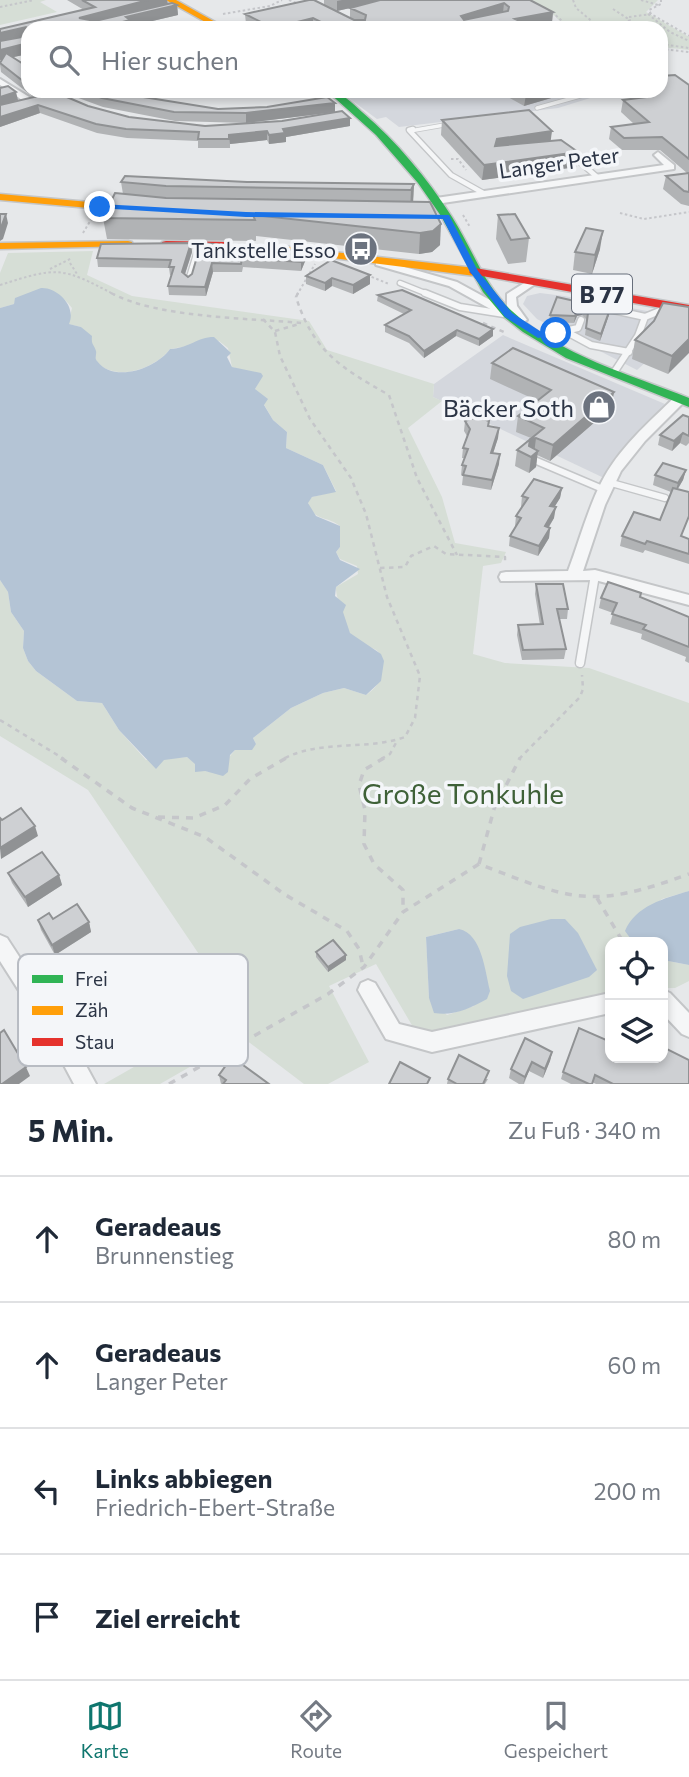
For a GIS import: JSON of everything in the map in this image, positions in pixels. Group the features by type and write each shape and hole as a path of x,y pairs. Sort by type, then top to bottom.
{"main road":[{"path":"172,5 217,21"},
{"path":"340,98 359,113 405,160 474,272 508,315 541,337 684,401"},
{"path":"0,197 154,211"},
{"path":"0,246 77,243 244,247"},
{"path":"270,248 474,272"},
{"name":"B 77","path":"474,272 533,282 565,294 689,309"}],"street":[{"path":"0,82 21,96"},
{"path":"25,98 31,102"},
{"path":"20,105 46,98"},
{"path":"63,98 75,104"},
{"path":"341,116 359,113"},
{"name":"Langer Peter","path":"437,211 485,194 671,167 658,155"},
{"path":"355,256 453,284 508,315"},
{"path":"526,327 512,306 511,296 533,282"},
{"path":"574,576 607,486 640,438 684,401"},
{"path":"506,577 595,575 689,600"},
{"path":"0,944 18,972"},
{"path":"368,990 394,1032 432,1042 605,1004"},
{"path":"668,1005 689,1027"},
{"path":"75,1066 85,1084"}],"lane":[{"path":"537,108 573,98"},
{"path":"461,123 409,130 451,175 485,194"},
{"path":"565,149 597,177"},
{"path":"188,281 199,245"},
{"path":"400,283 460,307 508,315"},
{"path":"565,294 588,305 645,317 671,306"},
{"path":"615,371 629,352 645,317"},
{"path":"541,337 578,328 581,320"},
{"path":"565,331 591,345 629,352"},
{"path":"532,459 607,486 665,498"},
{"path":"580,663 595,575"}],"path":[{"path":"0,7 34,0"},
{"path":"223,21 282,0"},
{"path":"289,0 301,5"},
{"path":"573,0 576,8 592,21"},
{"path":"641,0 658,5"},
{"path":"649,14 649,10 663,2 661,0"},
{"path":"613,9 629,17 649,14 662,21"},
{"path":"549,10 562,21"},
{"path":"649,14 657,21"},
{"path":"668,24 689,36"},
{"path":"668,30 689,41"},
{"path":"668,46 689,50"},
{"path":"668,48 689,50"},
{"path":"463,164 472,163"},
{"path":"100,207 77,243 70,261 72,271 80,276 124,300 169,310 302,323"},
{"path":"620,213 644,219 689,212"},
{"path":"321,252 296,297 302,323 332,363 389,395 399,439 430,510 457,555"},
{"path":"0,285 70,261"},
{"path":"49,270 80,276"},
{"path":"158,817 194,818 225,805 250,779 287,757 330,746 386,744 398,740 405,737 415,718 420,676 387,597 366,514 351,478 310,419 281,356 275,332 263,320"},
{"path":"275,332 302,323"},
{"path":"379,568 405,567 411,556 427,547 457,555 505,557"},
{"path":"248,1039 328,994 364,967 403,912 479,864 492,812 519,760 539,736 575,705 583,692 580,663"},
{"path":"0,720 38,741 132,808 205,837 284,894 347,931 359,949 364,967"},
{"path":"398,740 390,754 363,770 359,785 367,806 364,847 379,869 403,890 403,912"},
{"path":"479,864 562,896 597,898 658,886 689,874"},
{"path":"597,898 620,937"},
{"path":"169,1084 201,1066"}],"shaded area":[{"path":"348,98 590,98 558,108 399,127 386,117 377,119"},
{"path":"540,293 675,316 658,351 637,370 537,319 523,304 527,296"},
{"path":"503,335 665,404 604,478 433,397 434,384"}],"green space":[{"path":"0,0 46,0 40,2 57,12 0,25"},
{"path":"522,0 658,0 646,12 661,21 560,21 555,16"},
{"path":"668,25 689,37 689,50 668,48"},
{"name":"Große Tonkuhle","path":"93,251 87,275 132,296 309,321 327,350 434,384 433,397 442,401 408,428 442,497 455,543 506,552 501,563 483,566 473,654 505,663 589,668 689,703 689,891 662,899 626,931 630,937 605,937 605,995 432,1036 413,1027 376,964 329,986 369,1062 328,1084 304,1084 248,1042 248,954 199,954 88,790 0,736 0,580 8,592 11,612 24,631 23,648 28,661 36,671 77,701 102,703 119,730 146,760 187,757 205,771 216,773 235,750 256,744 253,738 291,708 323,693 344,688 366,695 377,684 382,660 380,654 354,639 337,596 336,587 358,574 357,566 340,559 336,552 340,547 340,526 313,512 308,502 312,497 336,491 323,465 286,448 287,432 273,420 255,389 262,376 232,367 228,348 219,341 170,349 146,367 114,372 97,362 81,327 68,324 72,308 59,295 39,291 16,298 14,304 0,308 0,273 8,253","holes":["459,929 474,1006 447,1015 429,998 426,937"]},
{"path":"668,961 689,965 689,981 675,988 668,988"},
{"name":"Große Tonkuhle","path":"136,1066 191,1066 160,1084 104,1084"}],"water":[{"path":"41,288 59,294 68,304 71,317 69,324 81,327 92,336 96,360 104,368 135,371 156,362 170,349 214,337 231,353 227,357 232,367 261,373 263,376 255,389 268,399 264,405 273,420 287,432 286,448 323,465 336,492 312,497 308,503 316,516 340,526 340,547 336,552 340,560 360,569 336,587 335,596 346,605 343,612 350,633 381,654 384,661 381,681 366,695 344,688 323,693 291,708 253,738 256,744 252,750 235,750 230,755 228,772 223,776 205,771 195,772 195,764 187,757 164,760 156,769 119,730 102,703 77,701 36,671 28,661 23,648 24,631 11,612 8,592 0,580 0,308 14,304 15,298"},
{"path":"689,891 689,965 668,961 668,937 629,937 625,931 643,909"},
{"path":"551,919 565,919 578,933 597,970 589,977 523,999 511,991 507,976 510,934 520,927"},
{"path":"459,929 467,932 478,946 490,991 487,999 468,1009 455,1013 434,1013 429,998 426,937"}],"building":[{"path":"82,0 148,0 79,18 95,21 35,21 95,7"},
{"path":"309,0 354,20 365,20 366,15 350,8 380,0 530,0 553,12 515,19 519,21 319,21 313,18 301,21 259,21 245,14","holes":["504,3 509,7 508,11 464,20 461,16"]},
{"path":"172,3 177,5 126,17 130,20 95,21"},
{"path":"21,24 21,28 0,33 0,29"},
{"path":"21,37 21,45 0,50 0,41"},
{"path":"6,53 21,63 21,80 0,63"},
{"path":"675,75 689,85 689,159 662,137 624,138 611,127 649,122 623,100 668,98 668,76"},
{"path":"8,86 16,92 0,97 0,88"},
{"path":"30,98 69,98 129,117 205,126 282,121 342,111 350,118 283,129 285,133 269,135 267,131 229,135 229,139 198,139 199,132 126,129 96,124 38,105 0,117 0,105"},
{"path":"102,98 149,98 218,109 267,107 321,98 328,98 335,103 246,113 174,112"},
{"path":"529,110 552,131 497,139 495,146 561,140 578,152 484,165 442,120"},
{"path":"689,173 689,192 666,176"},
{"path":"125,176 247,182 414,184 411,190 166,186 121,182"},
{"path":"115,193 166,198 430,202 441,224 433,231 420,233 253,215 255,220 103,218"},
{"path":"0,214 6,214 0,230"},
{"path":"515,214 529,238 511,240 498,215"},
{"path":"586,228 603,231 595,255 575,252"},
{"path":"191,243 182,272 188,277 192,274 201,243 306,251 301,262 242,258 241,264 212,263 205,287 168,286 174,267 169,267 171,260 97,258 101,244"},
{"path":"331,260 370,275 353,285 332,278 325,283 306,276"},
{"path":"402,290 493,329 479,339 457,330 424,351 409,336 385,325 411,310 378,295"},
{"path":"557,297 610,309 601,334 586,328 588,313 583,308 578,309 575,316 550,315"},
{"path":"663,303 689,307 689,339 672,356 635,340 654,321"},
{"path":"513,348 614,392 553,445 536,438 531,439 544,428 518,416 551,390 492,363"},
{"path":"683,415 689,417 689,436 683,433 674,441 660,435"},
{"path":"477,417 489,421 488,426 499,428 491,453 500,454 492,480 463,475 466,466 462,465 468,449 463,448 470,429 465,421"},
{"path":"530,439 529,446 538,451 531,457 517,450"},
{"path":"663,463 686,470 678,483 655,475"},
{"path":"534,479 562,488 550,506 556,507 545,526 550,528 539,546 510,536 521,518 516,516 528,498 522,496"},
{"path":"673,488 689,492 689,516 681,536 689,539 689,554 622,536 634,512 660,520"},
{"path":"608,582 641,593 640,597 689,617 689,647 643,629 646,625 612,614 617,603 601,598"},
{"path":"536,584 563,584 568,609 557,609 566,649 523,650 518,625 543,624"},
{"path":"21,808 35,826 0,848 0,818 2,820"},
{"path":"42,852 59,875 25,897 8,873"},
{"path":"77,904 89,922 52,945 38,920 49,913 53,919"},
{"path":"333,940 346,955 328,967 316,952"},
{"path":"579,1028 605,1040 605,1063 668,1063 668,1050 689,1060 689,1084 613,1084 595,1075 592,1084 589,1084 563,1072"},
{"path":"4,1030 18,1054 18,1066 26,1067 2,1084 0,1084 0,1033"},
{"path":"525,1038 552,1052 545,1069 532,1062 525,1077 511,1069"},
{"path":"459,1055 489,1071 483,1084 457,1084 448,1079"},
{"path":"400,1062 430,1078 427,1084 389,1084"},
{"path":"226,1066 244,1066 269,1084 223,1084 226,1080 219,1075"}],"traffic: fast":[{"path":"340,98 364,118 408,164 446,216 489,292 508,314 527,330 571,355 689,403"}],"traffic: slow":[{"path":"170,0 209,21"},
{"path":"0,197 134,209"},
{"path":"0,246 128,244"},
{"path":"281,249 475,272"}],"traffic: jam":[{"path":"166,244 226,245"},
{"path":"475,272 689,309"}],"place":[{"name":"Tankstelle Esso","path":"361,249"},
{"name":"Bäcker Soth","path":"599,407"}],"route":[{"path":"100,207 246,215 446,217 474,272 490,296 508,315 541,337 556,333"}]}
